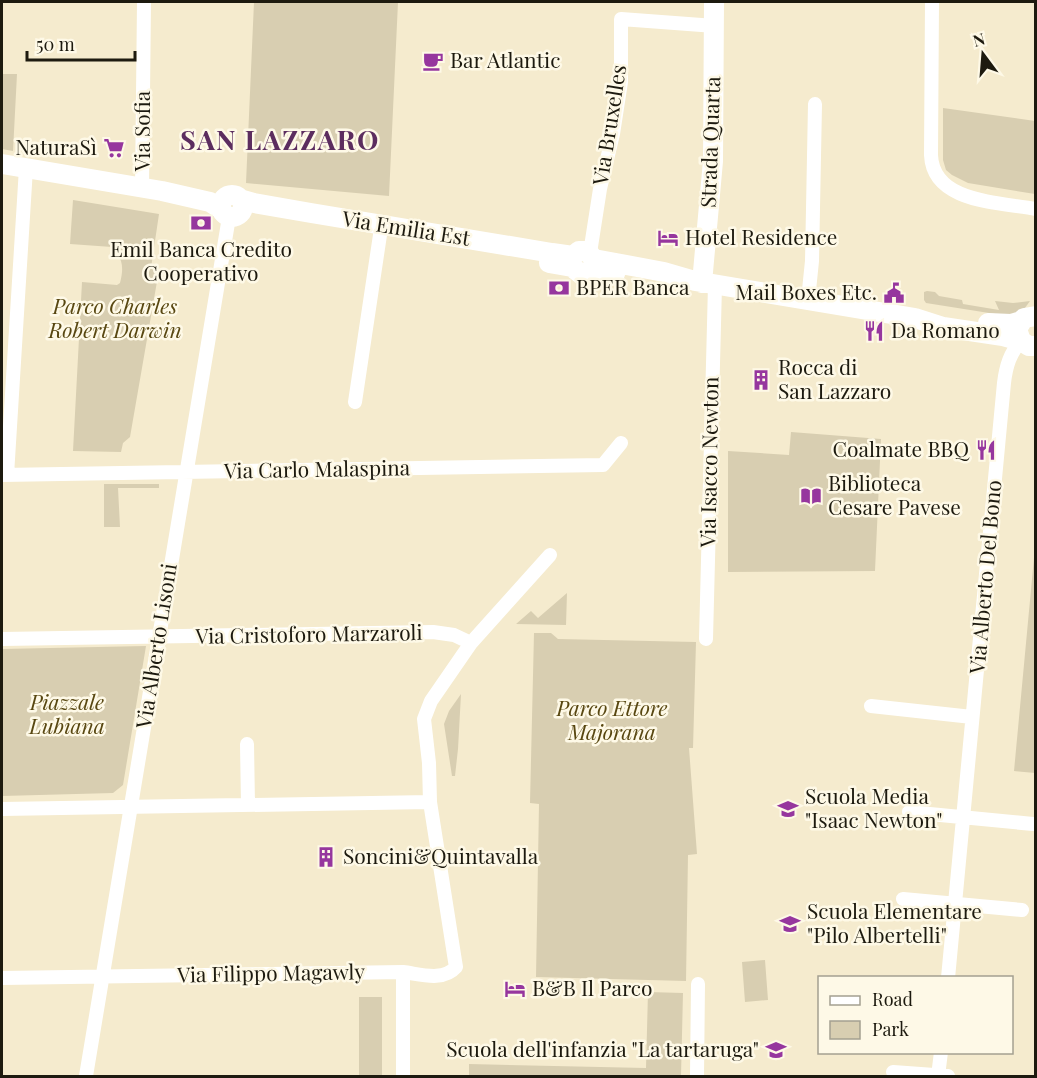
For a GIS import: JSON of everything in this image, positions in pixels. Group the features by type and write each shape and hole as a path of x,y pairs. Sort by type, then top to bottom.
{"main road":[{"name":"Strada Quarta","path":"704,283 713,161 714,2"},
{"name":"Via Emilia Est","path":"2,164 162,191 253,213 380,235 586,262"},
{"name":"Via Emilia Est","path":"231,207 254,203 586,262 658,280 704,283 915,318"},
{"path":"915,318 1007,324 1017,323 1031,316"},
{"path":"1028,344 1017,333 1031,316"},
{"path":"915,318 943,327 1003,336 1028,344"}],"street":[{"name":"Via Sofia","path":"142,188 144,2"},
{"path":"932,2 931,160 934,171 943,184 952,191 966,196 1035,209"},
{"name":"Via Bruxelles","path":"586,262 621,82 621,19 715,26"},
{"path":"808,300 812,261 815,104"},
{"path":"4,475 26,168"},
{"name":"Via Alberto Lisoni","path":"86,1077 231,207"},
{"name":"Via Emilia Est","path":"355,402 380,235"},
{"name":"Via Isacco Newton","path":"704,283 706,639"},
{"name":"Via Alberto Del Bono","path":"948,976 1006,373 1012,351 1028,344"},
{"name":"Via Carlo Malaspina","path":"4,475 605,465 621,443"},
{"path":"2,809 430,802 429,763 424,719 431,700 471,643 550,555"},
{"name":"Via Cristoforo Marzaroli","path":"2,639 434,632 454,635 471,643"},
{"path":"871,706 972,717"},
{"path":"248,744 248,805"},
{"name":"Via Filippo Magawly","path":"2,978 403,972 439,976 452,972 456,967 430,802"},
{"path":"909,812 1033,824"},
{"path":"903,899 1022,910"},
{"path":"403,972 403,1077"},
{"path":"697,1077 698,984"},
{"path":"893,1072 941,1076 940,1054"}],"green space":[{"path":"254,2 398,2 389,196 246,183"},
{"path":"2,74 17,74 13,151 2,149"},
{"path":"943,108 1035,121 1035,194 968,183 946,170 943,160"},
{"name":"Parco Charles Robert Darwin","path":"73,200 159,214 151,268 159,270 130,437 123,443 121,452 73,451 82,282 117,285 120,283 122,268 120,259 112,247 70,244"},
{"path":"924,292 935,292 939,296 962,300 963,304 999,310 995,301 1013,303 1030,301 1022,312 1008,316 926,303"},
{"path":"791,432 881,439 875,571 728,572 728,451 789,455"},
{"path":"104,484 159,484 159,488 118,488 120,527 104,527"},
{"path":"1035,547 1036,773 1014,771"},
{"path":"567,593 566,625 516,624 531,611 538,618"},
{"name":"Parco Ettore Majorana","path":"534,633 551,633 558,639 696,642 693,748 689,748 697,854 688,855 686,981 536,977 539,804 530,803"},
{"name":"Piazzale Lubiana","path":"146,646 123,785 113,793 2,796 2,649"},
{"path":"461,694 458,749 455,776 452,776 444,724 449,711"},
{"path":"765,960 768,1000 745,1002 742,962"},
{"path":"648,992 683,993 681,1076 469,1076 469,1064 646,1068"},
{"path":"359,997 382,997 382,1076 359,1076"}],"place":[{"name":"Bar Atlantic","path":"433,61"},
{"name":"NaturaSì","path":"114,148"},
{"name":"Emil Banca Credito Cooperativo","path":"201,223"},
{"name":"Hotel Residence","path":"668,238"},
{"name":"BPER Banca","path":"559,288"},
{"name":"Mail Boxes Etc.","path":"894,293"},
{"name":"Da Romano","path":"874,331"},
{"name":"Rocca di San Lazzaro","path":"761,380"},
{"name":"Coalmate BBQ","path":"986,450"},
{"name":"Biblioteca Cesare Pavese","path":"811,496"},
{"name":"Scuola Media \"Isaac Newton\"","path":"788,809"},
{"name":"Soncini&Quintavalla","path":"326,857"},
{"name":"Scuola Elementare \"Pilo Albertelli\"","path":"790,924"},
{"name":"B&B Il Parco","path":"515,989"},
{"name":"Scuola dell'infanzia \"La tartaruga\"","path":"776,1050"}],"district":[{"name":"SAN LAZZARO","path":"280,141"}]}
